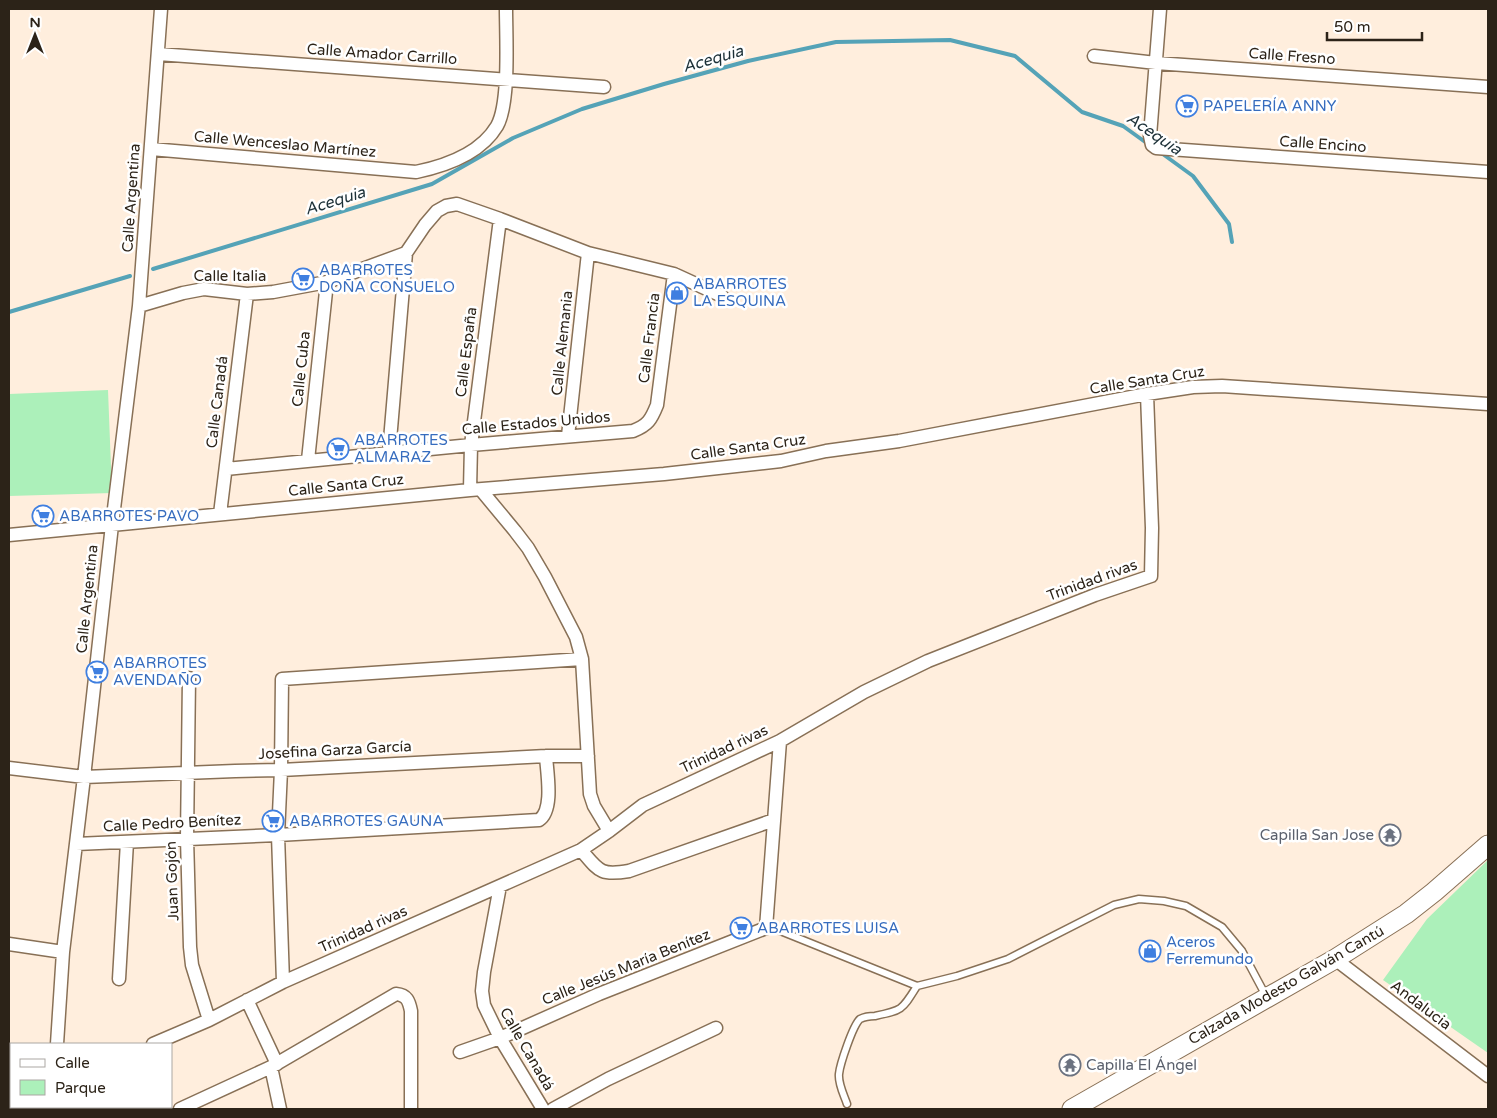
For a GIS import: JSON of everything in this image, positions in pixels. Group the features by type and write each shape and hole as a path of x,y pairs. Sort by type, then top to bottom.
{"main road":[{"name":"Calzada Modesto Galván Cantú","path":"1072,1109 1335,959 1406,914 1488,845"}],"street":[{"name":"Calle Argentina","path":"57,1043 63,952 139,306 161,9"},
{"path":"505,80 506,9"},
{"path":"1156,63 1160,9"},
{"name":"Calle Amador Carrillo","path":"158,54 604,87"},
{"name":"Calle Fresno","path":"1094,56 1156,63 1488,87"},
{"name":"Calle Encino","path":"1156,63 1150,136 1152,145 1156,148 1488,172"},
{"name":"Calle Wenceslao Martínez","path":"151,149 416,172 452,162 470,152 488,137 498,125 503,105 505,80"},
{"path":"389,452 406,253 425,225 437,212 446,206 457,204 465,206 588,253 674,274 722,296"},
{"name":"Calle España","path":"475,490 471,445 500,219"},
{"name":"Calle Italia","path":"139,306 204,289 247,294 273,292 327,282 406,253"},
{"name":"Calle Alemania","path":"568,436 588,253"},
{"name":"Calle Francia","path":"657,406 674,274"},
{"name":"Calle Cuba","path":"308,460 327,282"},
{"name":"Calle Canadá","path":"220,514 247,294"},
{"name":"Calle Santa Cruz","path":"9,535 475,490 664,474 782,461 826,451 899,440 1193,387 1222,386 1488,404"},
{"name":"Trinidad rivas","path":"155,1043 209,1020 283,982 581,850 643,806 780,742 864,692 928,661 1086,599 1151,576 1152,528 1147,394"},
{"name":"Calle Estados Unidos","path":"226,469 389,452 633,431 642,427 651,419 657,406"},
{"path":"475,490 515,530 528,548 546,577 576,638 582,660 590,794 594,806 610,831"},
{"path":"283,982 278,835 282,679 582,660"},
{"name":"Juan Gojón","path":"189,678 186,838 191,956 209,1020"},
{"path":"766,928 780,742"},
{"name":"Josefina Garza García","path":"9,768 84,777 281,770 546,756 588,756"},
{"name":"Calle Pedro Benítez","path":"76,844 538,820 546,812 548,803 546,756"},
{"path":"581,850 597,869 614,874 629,871 774,820"},
{"path":"119,979 127,842"},
{"name":"Calle Canadá","path":"500,886 484,972 482,991 484,1004 500,1038 543,1109"},
{"name":"Calle Jesús María Benítez","path":"460,1052 500,1038 599,994 766,928"},
{"path":"9,944 63,952"},
{"name":"Andalucia","path":"1335,959 1488,1076"},
{"path":"180,1109 274,1065 396,994 402,995 409,1002 410,1109"},
{"path":"247,1000 274,1065 280,1109"},
{"path":"553,1109 608,1079 716,1028"}],"lane":[{"path":"766,928 773,928 917,986 956,976 1008,959 1114,905 1139,899 1164,901 1186,906 1222,927 1242,951 1267,998"},
{"path":"847,1104 839,1074 844,1054 856,1024 862,1018 894,1012 902,1007 917,986"}],"green space":[{"path":"108,390 112,493 9,496 9,394"},
{"path":"1488,860 1488,1053 1383,980 1427,919"}],"waterway":[{"name":"Acequia","path":"153,269 432,184 513,138 582,109 748,61 836,42 950,40 1015,56 1082,112 1123,126 1148,144"},
{"name":"Acequia","path":"1160,152 1193,176 1229,224 1232,242"},
{"name":"Acequia","path":"9,312 130,276"}],"place":[{"name":"PAPELERÍA ANNY","path":"1187,106"},
{"name":"ABARROTES DOÑA CONSUELO","path":"303,279"},
{"name":"ABARROTES LA ESQUINA","path":"677,293"},
{"name":"ABARROTES ALMARAZ","path":"338,449"},
{"name":"ABARROTES PAVO","path":"43,516"},
{"name":"ABARROTES AVENDAÑO","path":"97,672"},
{"name":"ABARROTES GAUNA","path":"273,821"},
{"name":"Capilla San Jose","path":"1390,835"},
{"name":"ABARROTES LUISA","path":"741,928"},
{"name":"Aceros Ferremundo","path":"1150,951"},
{"name":"Capilla El Ángel","path":"1070,1065"}]}
